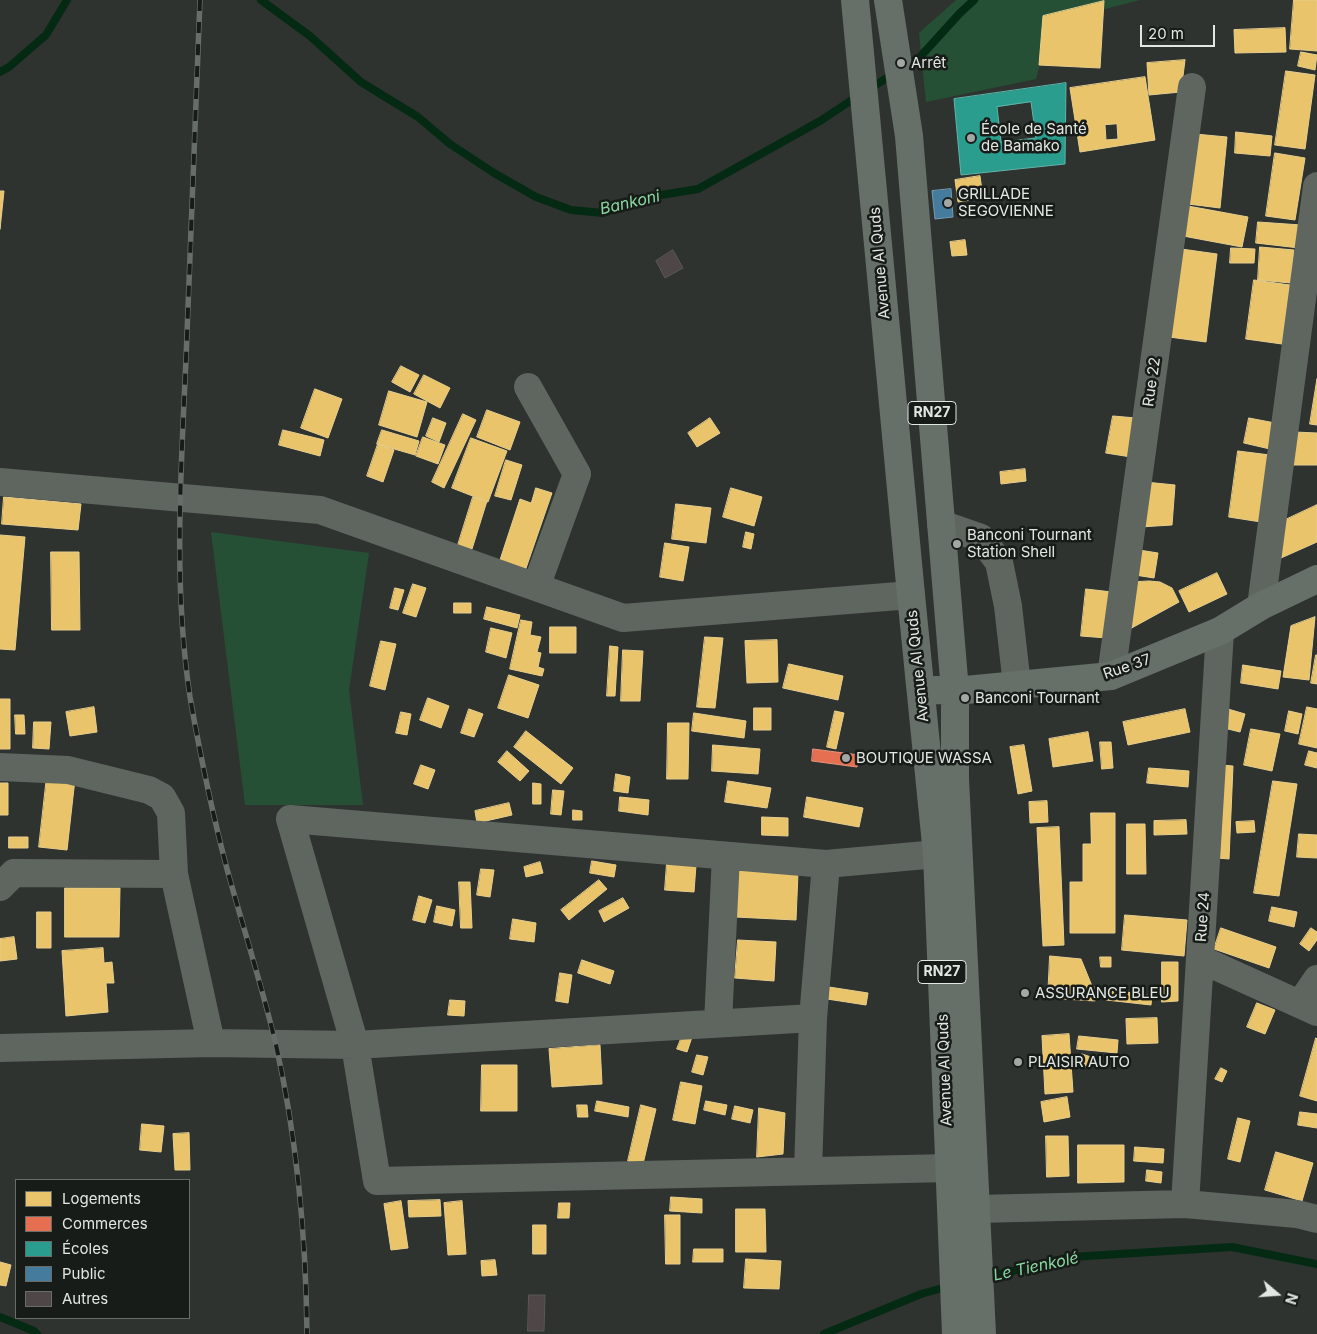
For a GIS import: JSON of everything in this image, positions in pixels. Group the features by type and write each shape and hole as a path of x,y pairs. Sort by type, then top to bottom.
{"main road":[{"name":"Avenue Al Quds","path":"855,0 937,854 956,1334"},
{"name":"Avenue Al Quds","path":"888,0 909,136 955,691 955,779 982,1334"},
{"name":"Rue 37","path":"920,689 955,691 1111,676 1220,631 1261,606 1317,579"}],"street":[{"name":"Rue 22","path":"1111,676 1192,87"},
{"path":"1261,606 1317,186"},
{"path":"528,387 577,474 536,587"},
{"path":"0,482 320,510 622,618 911,595"},
{"path":"941,524 981,538 999,562 1008,606 1017,685"},
{"name":"Rue 24","path":"1185,1204 1220,631"},
{"path":"0,767 68,770 149,790 162,797 171,813 174,874 212,1043"},
{"path":"937,854 826,864 290,819 355,1046 377,1181 949,1168"},
{"path":"718,1023 726,856"},
{"path":"808,1171 813,1018 826,864"},
{"path":"0,888 14,873 174,874"},
{"path":"1200,959 1308,1008 1317,979"},
{"path":"0,1048 212,1043 355,1046 813,1018"},
{"path":"977,1210 1185,1204 1297,1214 1317,1219"}],"green space":[{"path":"956,0 1140,0 1055,22 1048,34 1036,79 926,102 919,33"},
{"path":"211,532 369,553 349,690 363,805 245,805"}],"building: Logements":[{"path":"1294,0 1317,0 1317,51 1290,49"},
{"path":"1104,1 1100,68 1039,65 1043,16"},
{"path":"1285,28 1286,52 1235,53 1234,30"},
{"path":"1301,52 1317,55 1315,70 1298,66"},
{"path":"1185,60 1181,92 1149,95 1147,63"},
{"path":"1286,71 1315,75 1305,149 1275,145"},
{"path":"1145,77 1155,140 1080,152 1070,88","holes":["1117,124 1118,139 1106,140 1105,125"]},
{"path":"1236,132 1272,136 1270,156 1235,153"},
{"path":"1195,134 1227,137 1220,208 1188,204"},
{"path":"1275,153 1305,158 1295,220 1266,216"},
{"path":"980,176 983,198 958,202 955,180"},
{"path":"0,191 4,191 0,229"},
{"path":"1188,206 1248,217 1242,247 1183,236"},
{"path":"1258,222 1301,225 1299,248 1256,243"},
{"path":"965,240 967,255 952,256 950,242"},
{"path":"1260,247 1294,250 1291,283 1258,280"},
{"path":"1174,248 1217,254 1206,342 1162,336"},
{"path":"1231,248 1255,249 1254,263 1230,263"},
{"path":"1254,280 1290,285 1282,344 1246,339"},
{"path":"401,366 419,375 410,392 392,382"},
{"path":"424,375 450,388 440,408 414,394"},
{"path":"1317,379 1317,425 1310,424"},
{"path":"315,389 342,399 328,438 301,428"},
{"path":"389,391 427,402 417,437 379,425"},
{"path":"487,410 520,422 510,450 477,437"},
{"path":"463,414 476,420 444,488 432,482"},
{"path":"1113,416 1136,418 1131,457 1106,453"},
{"path":"433,418 446,423 439,442 426,436"},
{"path":"710,418 720,433 697,447 688,433"},
{"path":"1249,418 1275,423 1270,449 1244,443"},
{"path":"283,430 324,440 320,456 279,445"},
{"path":"382,430 419,441 415,455 377,444"},
{"path":"1294,432 1317,433 1317,465 1293,465"},
{"path":"423,437 445,445 438,464 416,456"},
{"path":"471,438 507,451 488,502 452,488"},
{"path":"378,444 394,450 383,482 367,476"},
{"path":"1238,451 1270,455 1261,522 1229,517"},
{"path":"506,460 522,465 511,500 495,496"},
{"path":"1025,469 1026,481 1001,484 1000,472"},
{"path":"1145,482 1175,485 1172,525 1140,527"},
{"path":"536,488 552,493 524,574 498,566 520,499 531,503"},
{"path":"731,488 762,497 754,526 723,517"},
{"path":"4,497 81,504 78,530 2,524"},
{"path":"473,497 487,501 472,549 458,545"},
{"path":"676,504 711,508 706,543 672,539"},
{"path":"1317,505 1317,542 1281,558 1285,520"},
{"path":"746,532 754,534 751,549 743,547"},
{"path":"0,535 25,537 15,650 0,649"},
{"path":"665,543 689,547 683,581 660,577"},
{"path":"1139,550 1158,553 1154,578 1135,575"},
{"path":"51,552 79,552 80,630 52,630"},
{"path":"1217,573 1227,594 1189,612 1179,591"},
{"path":"1137,582 1160,582 1172,588 1179,602 1128,630"},
{"path":"413,584 426,588 416,617 403,613"},
{"path":"395,588 404,590 398,610 390,608"},
{"path":"1086,589 1112,592 1107,638 1081,636"},
{"path":"454,603 471,603 471,613 454,613"},
{"path":"487,607 520,615 517,628 484,619"},
{"path":"1315,617 1309,680 1283,677 1291,626"},
{"path":"521,620 532,622 530,635 541,637 537,652 541,653 538,667 544,669 542,676 510,669"},
{"path":"550,627 576,627 576,653 550,653"},
{"path":"491,628 512,633 506,658 486,652"},
{"path":"705,637 723,638 715,708 697,707"},
{"path":"777,640 778,682 747,683 745,641"},
{"path":"381,641 396,644 385,690 370,686"},
{"path":"610,646 618,647 615,696 607,696"},
{"path":"623,650 643,651 640,701 621,701"},
{"path":"1317,655 1317,684 1311,683"},
{"path":"789,664 843,676 838,700 783,688"},
{"path":"1243,665 1281,671 1278,689 1241,683"},
{"path":"509,675 539,685 528,718 498,708"},
{"path":"428,698 449,706 441,728 420,720"},
{"path":"0,699 10,699 10,749 0,749"},
{"path":"94,707 97,732 70,736 66,712"},
{"path":"1307,707 1317,709 1317,748 1299,744"},
{"path":"754,708 771,708 771,730 754,730"},
{"path":"469,709 483,714 474,737 461,733"},
{"path":"1185,709 1190,732 1128,745 1123,722"},
{"path":"1228,709 1245,714 1240,732 1224,728"},
{"path":"835,711 844,713 836,749 827,747"},
{"path":"1289,711 1302,714 1298,734 1285,731"},
{"path":"401,712 411,714 407,735 396,733"},
{"path":"694,713 746,721 744,738 692,731"},
{"path":"15,715 24,715 25,734 16,734"},
{"path":"34,722 51,722 49,749 33,748"},
{"path":"668,723 689,723 688,779 667,779"},
{"path":"1251,729 1280,734 1272,771 1244,765"},
{"path":"526,731 573,768 561,784 514,747"},
{"path":"1088,732 1093,761 1053,767 1049,739"},
{"path":"1100,742 1111,742 1113,768 1102,769"},
{"path":"713,745 760,749 758,774 712,771"},
{"path":"1024,745 1032,791 1018,794 1010,747"},
{"path":"507,751 529,771 520,781 498,762"},
{"path":"1309,751 1317,753 1317,768 1305,765"},
{"path":"421,765 435,770 428,789 414,784"},
{"path":"1221,765 1233,766 1229,859 1217,858"},
{"path":"1149,768 1189,771 1188,787 1147,783"},
{"path":"616,774 630,777 628,793 614,791"},
{"path":"47,776 75,779 67,850 39,847"},
{"path":"728,781 771,788 767,808 725,802"},
{"path":"1273,781 1297,784 1279,896 1254,893"},
{"path":"0,783 8,783 8,815 0,815"},
{"path":"533,783 541,784 541,804 533,804"},
{"path":"553,790 564,791 561,815 551,814"},
{"path":"620,797 649,800 648,815 619,811"},
{"path":"807,797 863,808 859,827 804,817"},
{"path":"1047,801 1048,822 1030,823 1029,802"},
{"path":"509,803 512,815 477,823 475,811"},
{"path":"573,810 582,811 582,820 573,820"},
{"path":"1091,813 1115,813 1115,933 1070,933 1070,882 1083,882 1083,844 1091,844"},
{"path":"762,817 788,818 788,836 762,835"},
{"path":"1186,820 1187,834 1154,835 1154,821"},
{"path":"1254,821 1255,832 1237,833 1236,822"},
{"path":"1127,824 1145,824 1146,874 1127,874"},
{"path":"1059,827 1064,945 1043,946 1037,828"},
{"path":"1299,834 1317,835 1317,858 1297,857"},
{"path":"9,837 28,837 28,848 9,848"},
{"path":"592,861 616,865 614,877 590,873"},
{"path":"540,862 543,873 526,877 524,867"},
{"path":"667,863 696,865 694,892 665,890"},
{"path":"481,869 494,870 490,897 477,895"},
{"path":"737,870 798,873 796,920 735,917"},
{"path":"599,880 607,889 569,920 561,910"},
{"path":"459,882 470,882 472,928 461,928"},
{"path":"65,888 120,888 119,937 65,937"},
{"path":"419,896 432,900 425,923 413,920"},
{"path":"623,898 629,908 604,922 599,911"},
{"path":"437,906 455,910 452,926 434,922"},
{"path":"1272,907 1297,912 1294,927 1269,921"},
{"path":"37,912 51,912 51,948 37,948"},
{"path":"1125,915 1187,920 1184,956 1122,950"},
{"path":"513,919 536,923 534,942 510,939"},
{"path":"1221,928 1276,947 1269,968 1214,949"},
{"path":"1311,928 1317,932 1317,940 1309,951 1300,944"},
{"path":"14,937 17,959 0,961 0,939"},
{"path":"738,940 776,942 774,981 735,978"},
{"path":"103,948 104,963 112,962 114,983 106,983 108,1012 66,1016 62,951"},
{"path":"1050,956 1081,959 1092,986 1097,988 1095,1001 1048,998"},
{"path":"1100,957 1111,957 1111,967 1101,967"},
{"path":"582,960 614,971 610,984 578,973"},
{"path":"1162,962 1178,962 1178,1001 1162,1002"},
{"path":"560,973 572,975 568,1003 556,1001"},
{"path":"829,987 868,993 866,1005 827,999"},
{"path":"1107,990 1152,995 1151,1005 1106,1000"},
{"path":"450,1000 465,1001 464,1016 448,1015"},
{"path":"1257,1003 1275,1010 1265,1034 1247,1027"},
{"path":"1157,1018 1158,1043 1127,1044 1126,1019"},
{"path":"683,1034 692,1037 687,1052 677,1049"},
{"path":"1069,1034 1073,1092 1045,1094 1042,1036"},
{"path":"1079,1036 1118,1040 1117,1053 1077,1049"},
{"path":"1317,1039 1317,1101 1300,1096"},
{"path":"600,1045 602,1084 552,1087 549,1049"},
{"path":"1082,1054 1091,1057 1088,1068 1078,1064"},
{"path":"697,1055 708,1057 703,1075 692,1072"},
{"path":"482,1065 517,1065 517,1111 481,1111"},
{"path":"1221,1068 1227,1071 1222,1082 1215,1079"},
{"path":"681,1082 702,1086 695,1124 673,1120"},
{"path":"1067,1097 1070,1117 1044,1122 1041,1102"},
{"path":"597,1101 629,1107 628,1117 595,1111"},
{"path":"706,1101 727,1105 725,1115 704,1110"},
{"path":"577,1105 587,1105 588,1117 578,1117"},
{"path":"641,1105 656,1109 643,1164 628,1161"},
{"path":"735,1106 753,1110 750,1123 732,1119"},
{"path":"759,1108 785,1113 783,1154 757,1157"},
{"path":"1300,1112 1317,1114 1317,1128 1298,1125"},
{"path":"1238,1118 1250,1121 1240,1162 1228,1159"},
{"path":"142,1124 164,1126 161,1152 140,1150"},
{"path":"189,1133 190,1170 175,1170 173,1134"},
{"path":"1046,1136 1068,1136 1069,1176 1047,1177"},
{"path":"1078,1145 1124,1145 1124,1182 1078,1183"},
{"path":"1135,1147 1164,1149 1163,1163 1134,1161"},
{"path":"1276,1152 1313,1163 1302,1201 1265,1190"},
{"path":"1147,1170 1162,1172 1161,1183 1146,1181"},
{"path":"671,1197 702,1199 702,1213 670,1211"},
{"path":"440,1200 441,1216 409,1217 408,1201"},
{"path":"401,1201 408,1248 391,1250 384,1204"},
{"path":"462,1201 466,1254 448,1255 444,1203"},
{"path":"559,1203 570,1203 569,1218 558,1218"},
{"path":"736,1209 765,1209 766,1252 736,1252"},
{"path":"665,1215 680,1215 680,1264 666,1264"},
{"path":"533,1225 546,1225 546,1254 533,1254"},
{"path":"694,1249 723,1249 723,1262 693,1262"},
{"path":"746,1259 781,1261 779,1289 744,1288"},
{"path":"495,1260 497,1275 482,1276 481,1261"},
{"path":"0,1262 11,1265 6,1286 0,1285"}],"building: Commerces":[{"path":"813,749 859,755 857,767 812,761"}],"building: Écoles":[{"path":"1066,83 1065,164 961,175 954,99","holes":["1031,102 1036,138 1001,142 997,107"]}],"building: Public":[{"path":"951,189 953,217 935,219 932,191"}],"building: Autres":[{"path":"673,250 683,268 665,278 656,261"},
{"path":"529,1295 545,1295 544,1331 528,1331"}],"waterway":[{"name":"Bankoni","path":"0,72 9,67 46,35 67,0"},
{"name":"Bankoni","path":"261,0 310,36 361,82 418,117 450,144 494,173 536,197 571,210 603,213 655,196 698,189 820,121 858,96"},
{"name":"Bankoni","path":"904,67 920,57 974,0"},
{"name":"Bankoni","path":"870,89 894,73"},
{"name":"Le Tienkolé","path":"983,1278 1071,1257 1232,1247 1317,1264"},
{"name":"Le Tienkolé","path":"824,1334 921,1294 950,1286"},
{"name":"Le Tienkolé","path":"0,1317 37,1334"}],"railway":[{"path":"200,0 180,528 180,570 185,655 190,697 216,826 271,1023 290,1116 305,1262 307,1334"}],"place":[{"name":"Arrêt","path":"901,63"},
{"name":"École de Santé de Bamako","path":"971,138"},
{"name":"GRILLADE SEGOVIENNE","path":"948,203"},
{"name":"Banconi Tournant Station Shell","path":"957,544"},
{"name":"Banconi Tournant","path":"965,698"},
{"name":"BOUTIQUE WASSA","path":"846,758"},
{"name":"ASSURANCE BLEU","path":"1025,993"},
{"name":"PLAISIR AUTO","path":"1018,1062"}]}
